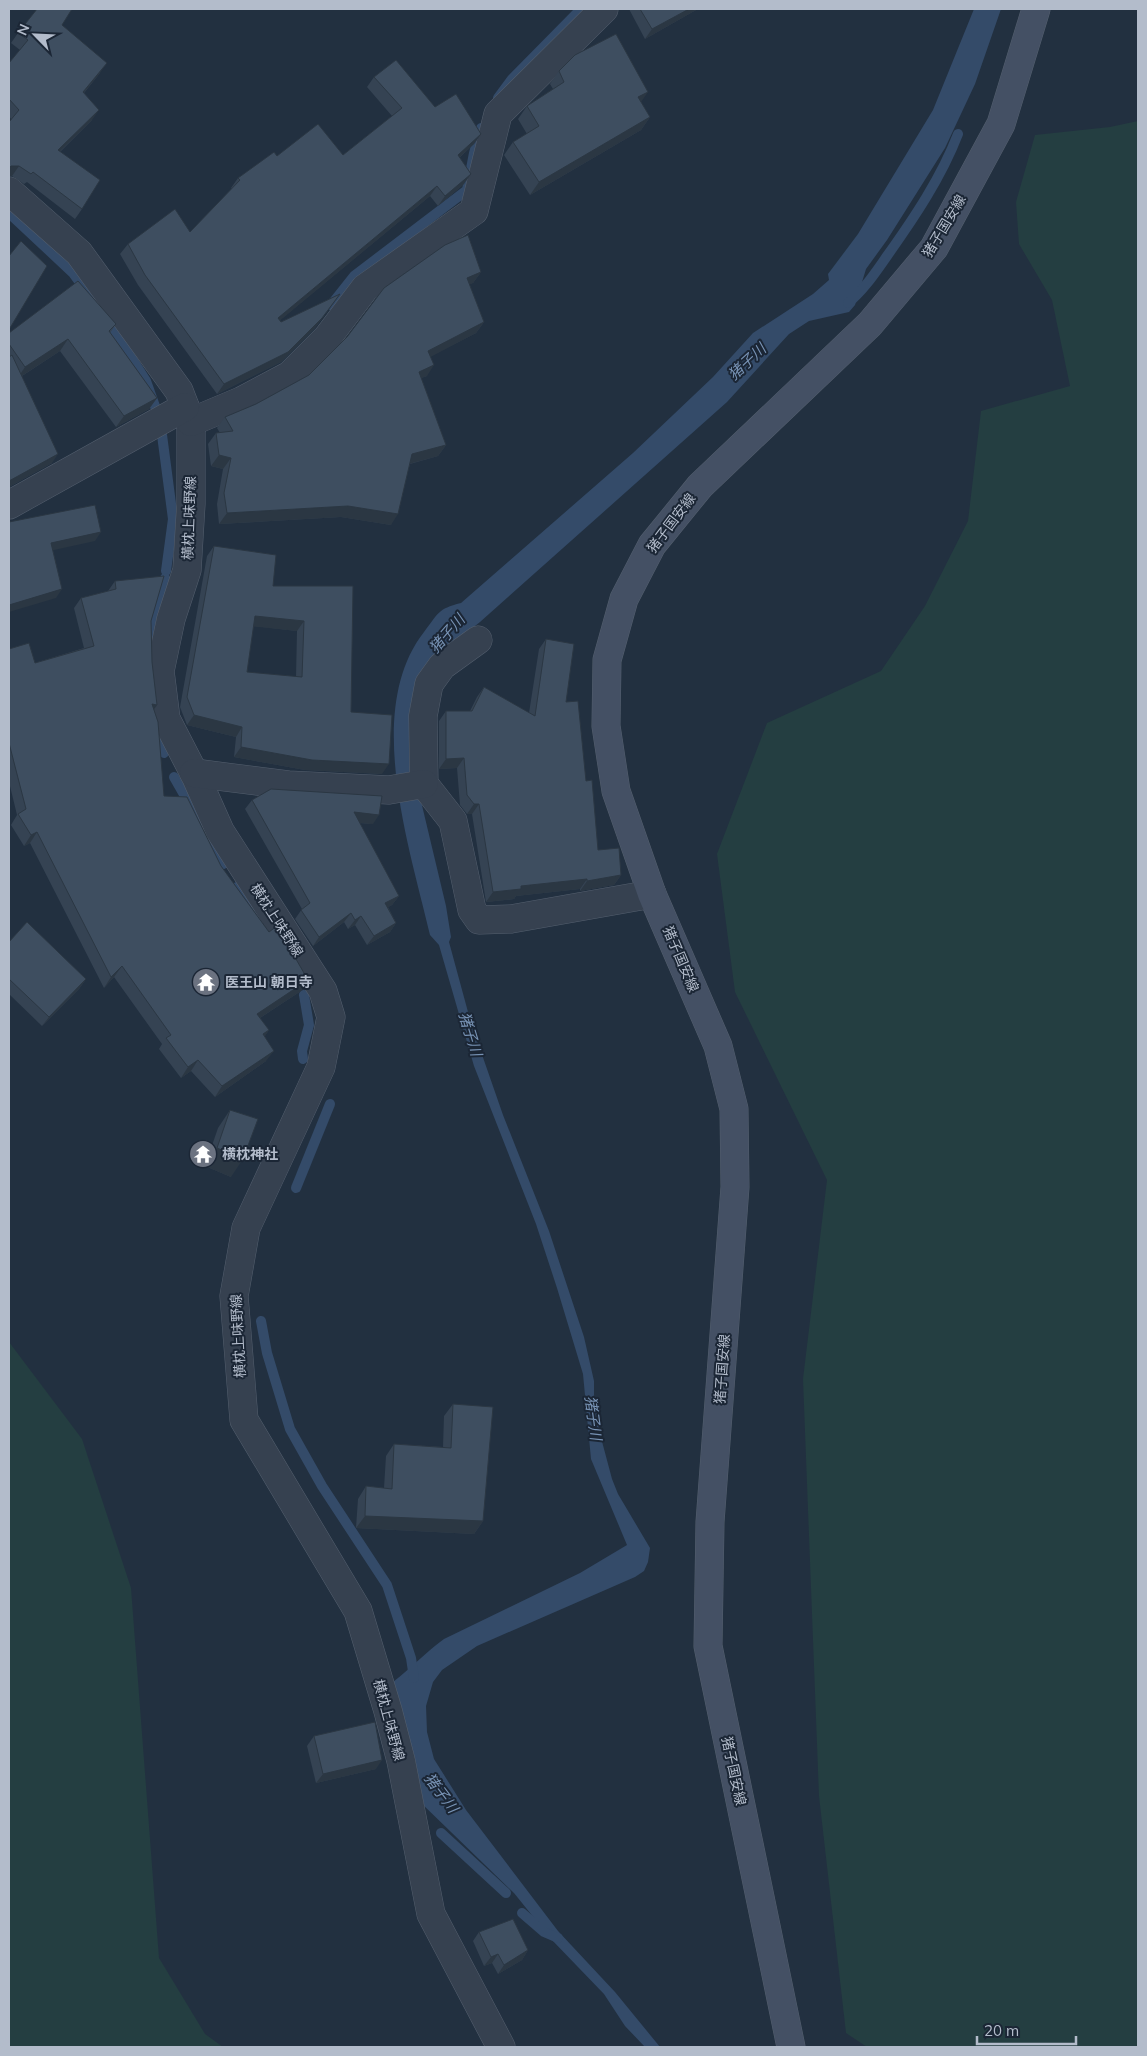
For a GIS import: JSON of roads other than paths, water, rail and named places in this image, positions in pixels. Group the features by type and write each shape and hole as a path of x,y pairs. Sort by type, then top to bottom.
{"main road":[{"name":"猪子国安線","path":"791,2047 708,1646 710,1522 735,1187 734,1109 718,1046 652,894 616,791 606,726 607,660 624,599 652,545 700,486 870,324 934,248 1001,124 1036,9"}],"street":[{"path":"9,505 188,414 241,401 290,375 327,338 365,288 474,210 498,114 604,9"},
{"name":"横枕上味野線","path":"9,191 79,252 179,391 188,414 191,504 187,570 171,619 160,671 166,719 194,773 220,831 323,991 331,1016 321,1067 246,1228 240,1255 234,1296 244,1420 358,1611 401,1761 431,1914 501,2047"},
{"path":"478,640 442,666 429,684 422,716 424,784 454,821 472,910 479,920 511,919 652,894"},
{"path":"194,773 288,785 389,790 424,784"}],"water":[{"name":"猪子川","path":"974,9 1001,9 975,84 945,148 887,240 866,269 855,305 849,312 809,321 789,334 727,402 480,622 446,649 420,797 446,906 451,937 449,942 471,1023 503,1115 549,1231 584,1337 594,1381 594,1395 600,1434 612,1479 618,1494 650,1548 648,1562 644,1571 635,1577 477,1646 442,1670 433,1682 426,1706 427,1732 434,1759 466,1810 558,1931 615,1992 660,2047 645,2047 625,2026 604,1994 551,1939 514,1893 418,1800 393,1682 444,1639 580,1573 627,1545 591,1459 583,1374 557,1288 536,1224 474,1066 439,945 430,935 403,821 397,780 394,739 396,700 406,664 424,632 439,613 447,607 461,603 633,453 713,377 753,333 813,294 829,280 828,274 858,234 933,110"}],"waterway":[{"path":"498,98 512,79 581,9"},
{"path":"331,305 354,276 467,190 481,128"},
{"path":"848,303 869,281 917,212 944,166 958,134"},
{"path":"9,213 73,273 92,299"},
{"path":"107,319 146,381 157,412"},
{"path":"162,435 173,519 166,571"},
{"path":"147,641 165,578"},
{"path":"156,733 164,753"},
{"path":"174,777 202,826"},
{"path":"211,842 223,864"},
{"path":"237,887 269,933"},
{"path":"303,1059 302,1051 309,1025 304,995"},
{"path":"296,1188 330,1104"},
{"path":"261,1321 267,1353 290,1429 322,1486 387,1585 411,1658 414,1678"},
{"path":"441,1833 506,1893"},
{"path":"522,1913 544,1932 558,1938"}],"place":[{"name":"医王山 朝日寺","path":"206,982"},
{"name":"横枕神社","path":"203,1154"}]}
